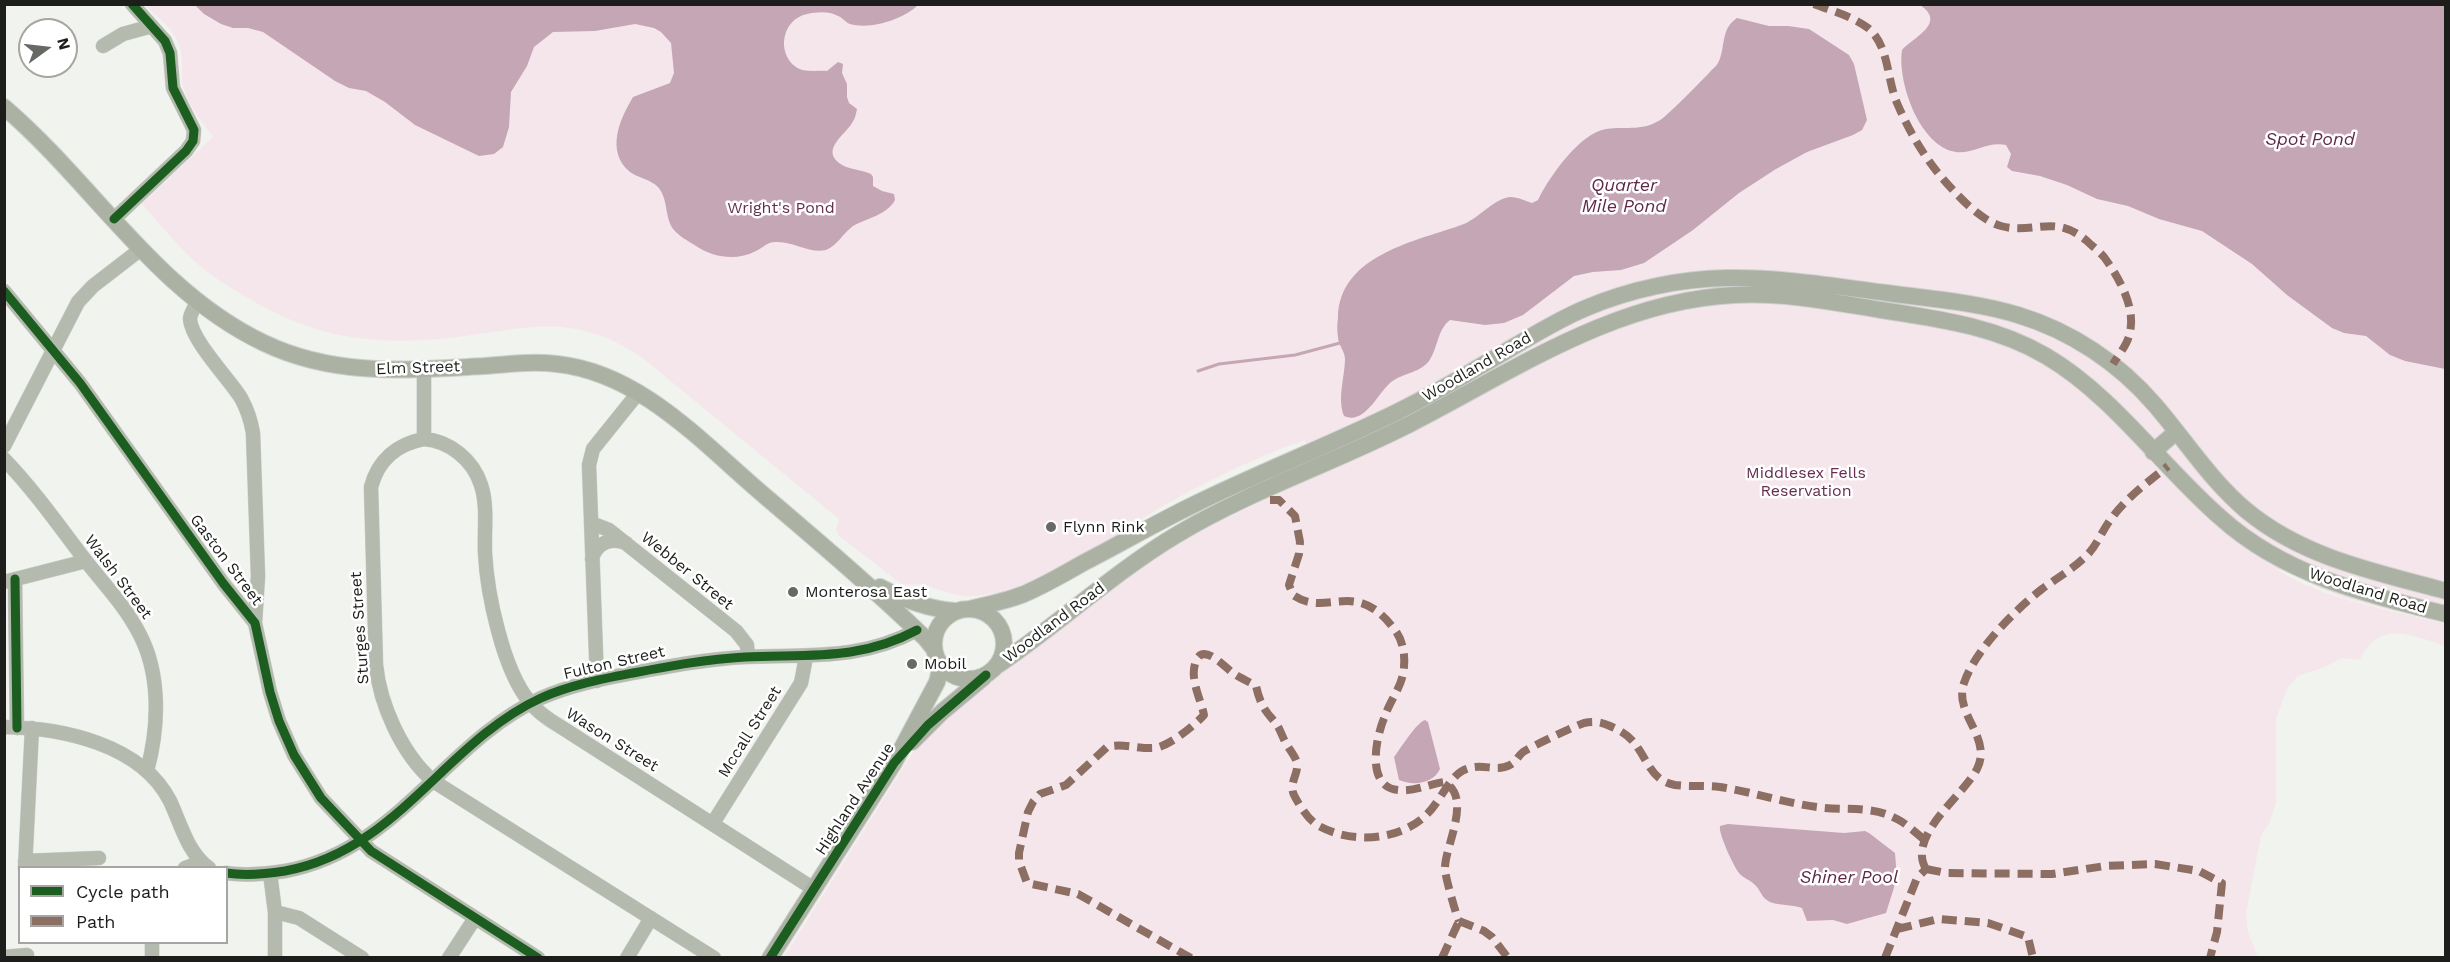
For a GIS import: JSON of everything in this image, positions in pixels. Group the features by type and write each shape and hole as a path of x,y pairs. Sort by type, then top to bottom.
{"main road":[{"name":"Elm Street","path":"4,107 72,172 171,280 197,302 243,332 296,356 347,368 377,370 518,363 558,364 599,374 638,393 668,414 857,574 917,630 936,655"},
{"name":"Woodland Road","path":"992,670 1137,560 1174,537 1342,447 1572,314 1612,298 1663,284 1718,277 1772,278 1971,305 2018,315 2062,333 2113,364 2152,401 2223,489 2274,530 2300,545 2340,561 2445,591"},
{"name":"Woodland Road","path":"962,610 1011,598 1040,587 1196,504 1426,416 1560,344 1628,316 1683,301 1734,295 1795,297 1946,319 2010,338 2043,354 2082,381 2204,503 2238,533 2299,569 2353,589 2445,614"},
{"path":"2010,338 2018,315"},
{"path":"2153,452 2176,432"},
{"name":"Elm Street","path":"857,574 901,598 930,608 962,610"},
{"path":"962,610 981,611 990,616 998,624 1004,643 1003,653 992,670 976,679 961,679 948,672 936,655 936,633 939,625 962,610"},
{"name":"Highland Avenue","path":"770,957 894,763 937,682 939,674 936,655"},
{"name":"Highland Avenue","path":"894,763 928,725 992,670"}],"street":[{"path":"114,219 186,151 194,137 192,122 173,87 169,50 132,4"},
{"path":"103,46 123,34 152,26"},
{"path":"4,446 72,312 85,294 141,249"},
{"name":"Gaston Street","path":"4,291 54,349 223,583 255,623 270,692 291,749 321,798 361,842 381,858 538,957"},
{"path":"197,302 190,318 192,325 201,343 240,396 254,433 258,576 255,623"},
{"path":"424,369 424,439"},
{"path":"597,681 589,478 591,455 604,433 638,393"},
{"name":"Wason Street","path":"424,439 444,444 459,453 470,464 479,480 484,498 487,572 493,605 508,660 518,685 530,704 561,727 814,889"},
{"name":"Sturges Street","path":"424,439 396,449 378,467 371,487 375,654 380,691 406,747 420,769 433,781 714,957"},
{"name":"Walsh Street","path":"4,459 25,481 131,618 146,648 151,663 155,695 154,739 147,771"},
{"name":"Webber Street","path":"591,524 604,527 626,543 742,638 747,645 748,657"},
{"path":"592,564 595,551 605,543 616,540 626,543"},
{"path":"86,561 10,580 25,864 99,858"},
{"name":"Fulton Street","path":"228,873 270,873 316,863 361,842 515,712 556,692 675,665 748,657 806,657 860,651 888,643 917,630"},
{"name":"Mccall Street","path":"713,823 801,683 806,657"},
{"path":"18,728 67,733 91,740 147,771 168,797 188,842 205,865"},
{"path":"270,873 275,957"},
{"path":"274,912 299,918 362,957"},
{"path":"449,957 475,918"},
{"path":"627,957 651,918"},
{"path":"4,957 26,952"}],"green space":[{"name":"Middlesex Fells Reservation","path":"145,5 2445,5 2445,623 2342,597 2274,568 2294,580 2336,596 2445,624 2445,646 2408,635 2386,635 2368,647 2360,660 2342,658 2325,667 2298,676 2288,687 2276,718 2276,804 2269,823 2261,835 2246,914 2248,932 2258,957 784,957 925,733 963,699 1035,649 1106,592 1170,547 1219,521 1313,478 1305,440 1250,462 1194,489 1073,562 1026,584 976,596 963,596 925,585 901,584 838,535 836,530 839,519 640,356 613,341 564,327 541,326 438,339 385,340 336,334 290,320 267,309 207,272 182,249 142,204 213,137 186,95 182,82 179,43 170,29"}],"water":[{"name":"Wright's Pond","path":"195,5 918,5 896,19 868,26 850,24 831,13 807,14 792,22 787,29 784,45 790,61 799,69 827,71 838,62 843,64 842,73 847,84 847,97 849,103 857,109 853,121 836,142 834,158 843,165 871,174 873,186 894,194 895,200 882,213 853,226 826,250 820,251 776,242 749,254 726,257 703,250 681,236 671,225 664,198 658,187 630,172 622,164 618,155 617,135 633,97 670,83 674,73 671,43 654,28 635,24 595,31 553,32 534,47 527,66 511,92 509,127 503,147 494,154 479,156 415,125 366,91 349,88 335,81 263,32 221,24 204,14"},
{"name":"Spot Pond","path":"1920,5 2445,5 2445,369 2405,361 2390,355 2366,336 2344,333 2332,328 2287,295 2252,264 2202,231 2159,219 2128,206 2097,199 2040,176 2012,171 2007,167 2011,154 2006,145 1999,144 1963,152 1943,147 1922,126 1907,95 1903,79 1902,50 1929,24 1930,18"},
{"name":"Quarter Mile Pond","path":"1737,18 1769,26 1809,29 1849,55 1854,64 1867,120 1862,130 1807,152 1776,169 1739,193 1693,230 1644,263 1621,270 1574,276 1523,315 1504,323 1485,325 1450,320 1442,329 1432,356 1425,365 1393,380 1364,413 1351,418 1344,416 1341,395 1345,358 1338,340 1337,325 1342,296 1352,279 1366,265 1384,253 1464,224 1499,200 1511,197 1532,203 1538,200 1566,157 1596,132 1606,129 1642,127 1663,118 1717,64 1728,28"},
{"path":"1425,720 1428,722 1440,769 1428,781 1410,783 1399,780 1394,757 1413,731"},
{"name":"Shiner Pool","path":"1728,824 1869,833 1895,853 1897,878 1886,913 1847,924 1833,920 1807,921 1802,908 1767,900 1754,884 1739,873 1734,864 1720,830 1720,826"}],"waterway":[{"path":"1198,371 1219,364 1295,355 1340,343"}],"marked path":[{"path":"1814,4 1855,20 1875,35 1884,53 1894,94 1908,127 1928,160 1969,206 1981,216 2001,226 2064,228 2087,241 2104,257 2120,282 2128,302 2131,322 2129,336 2113,364"},
{"path":"1926,869 1922,856 1924,843 1930,830 1977,769 1981,757 1977,736 1967,715 1962,694 1969,670 1997,631 2042,589 2089,553 2123,504 2168,466"},
{"path":"1270,500 1279,500 1295,516 1300,542 1299,554 1289,585 1293,595 1318,603 1342,601 1367,605 1381,614 1395,630 1400,640 1404,657 1403,674 1387,711 1376,747 1377,771 1381,780 1388,787 1398,790 1416,789 1444,782 1452,789 1457,810 1445,868 1459,921"},
{"path":"1191,958 1078,894 1027,883 1019,861 1019,853 1028,812 1040,794 1066,785 1107,747 1160,747 1181,735 1204,715 1195,686 1194,669 1197,659 1207,654 1256,686 1267,713 1277,725 1296,760 1297,769 1292,786 1294,795 1315,824 1346,836 1374,837 1402,831 1425,816 1452,780 1462,771 1475,767 1504,767 1512,764 1523,752 1534,746 1579,725 1594,722 1622,732 1638,748 1652,771 1668,783 1681,786 1720,787 1817,807 1878,812 1901,821 1926,841"},
{"path":"1926,869 1946,873 2052,874 2105,866 2155,864 2199,871 2222,883 2217,932 2210,958"},
{"path":"1885,958 1917,878 1926,869"},
{"path":"1897,929 1939,919 1988,923 2028,937 2033,958"},
{"path":"1459,921 1484,931 1492,937 1508,958"},
{"path":"1442,958 1459,921"}],"cycle path":[{"path":"114,219 186,151 193,141 194,130 173,88 170,53 165,41 132,4"},
{"path":"4,291 80,383 223,583 255,623 270,692 279,721 294,755 321,798 371,851 538,958"},
{"path":"15,579 17,728"},
{"path":"228,873 256,874 285,871 324,860 359,842 390,819 476,741 507,717 563,689 703,661 854,651 875,647 917,630"},
{"path":"770,958 894,763 928,725 986,675"}],"place":[{"name":"Flynn Rink","path":"1051,527"},
{"name":"Monterosa East","path":"793,592"},
{"name":"Mobil","path":"912,664"}]}
